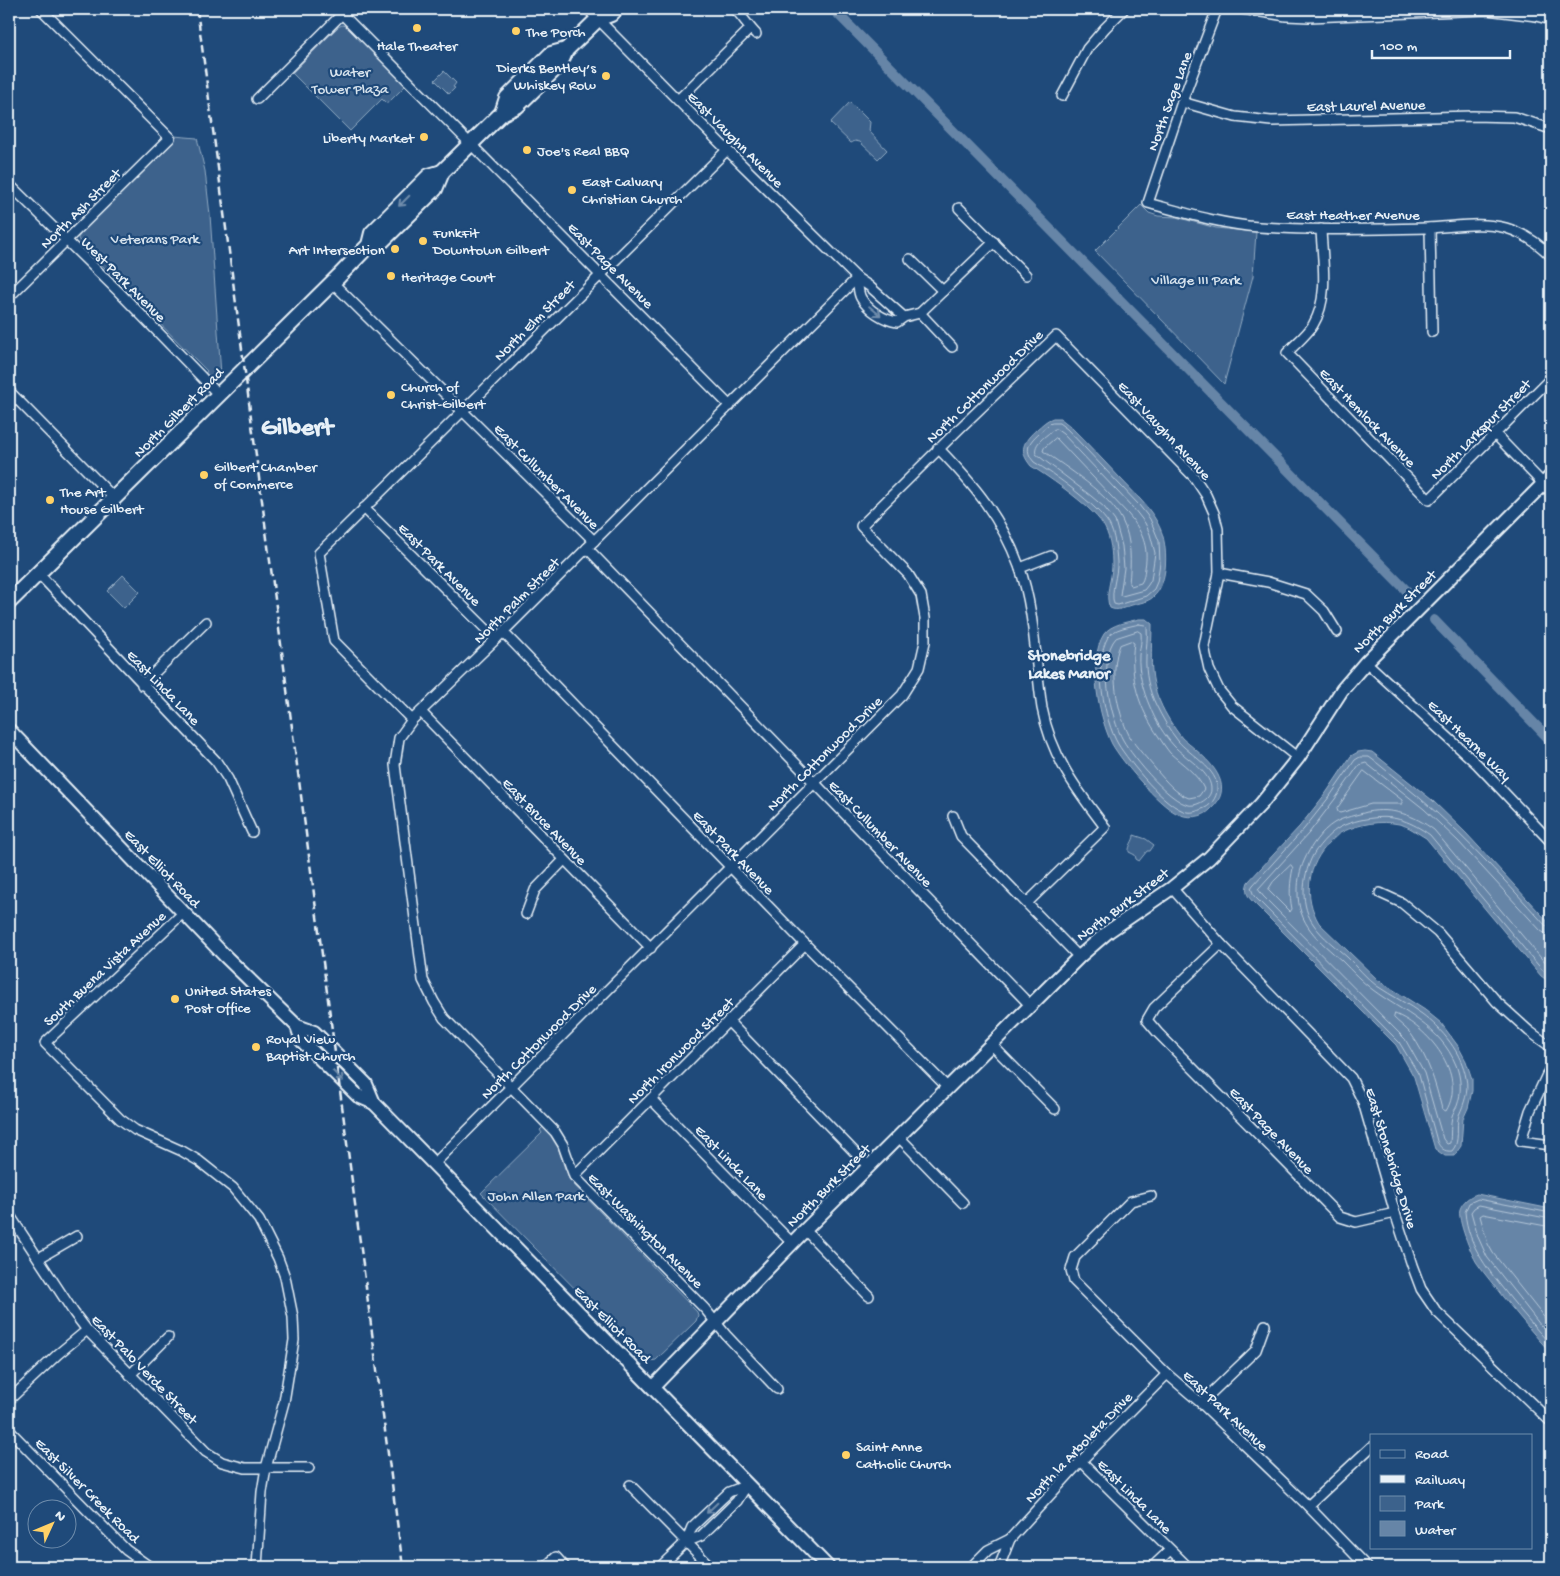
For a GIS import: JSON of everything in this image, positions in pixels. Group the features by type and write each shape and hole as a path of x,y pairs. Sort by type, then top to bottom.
{"main road":[{"name":"North Gilbert Road","path":"9,602 369,245 372,233 429,176 442,172 502,114 507,98 551,54 566,50 595,12 611,14 616,9"}],"street":[{"name":"North Ash Street","path":"9,297 170,138 41,9"},
{"path":"678,100 753,31 747,25 742,15 735,9"},
{"path":"1062,96 1087,49 1104,28 1124,9"},
{"name":"North Sage Lane","path":"1148,203 1182,102 1217,9"},
{"path":"1242,9 1286,16 1487,9 1551,20"},
{"path":"257,99 342,10"},
{"name":"East Page Avenue","path":"342,10 471,144 730,406"},
{"name":"East Vaughn Avenue","path":"595,12 727,150 857,278 869,286 904,317"},
{"name":"East Laurel Avenue","path":"1182,102 1235,117 1271,121 1473,116 1514,117 1551,129"},
{"name":"North Elm Street","path":"412,720 334,642 319,553 727,150"},
{"name":"West Park Avenue","path":"9,184 119,292 219,395"},
{"name":"East Heather Avenue","path":"1148,203 1217,222 1239,225 1321,229 1430,228 1479,224 1506,228 1529,238 1551,256"},
{"path":"959,208 1026,275"},
{"path":"1430,228 1432,332"},
{"name":"East Hemlock Avenue","path":"1321,229 1324,289 1320,307 1313,325 1287,353 1429,500"},
{"path":"857,278 860,298 873,311 887,320 897,322 904,317 920,313 994,242"},
{"path":"910,259 943,291"},
{"name":"North Palm Street","path":"444,1018 423,980 395,765 399,738 412,720 496,640 857,278"},
{"name":"East Cullumber Avenue","path":"332,282 594,542"},
{"path":"920,313 952,347"},
{"name":"East Vaughn Avenue","path":"1056,336 1194,477 1206,495 1214,513 1218,529 1219,573 1204,646 1209,669 1218,690 1232,706 1298,758"},
{"name":"North Cottonwood Drive","path":"434,1164 902,695 920,668 925,642 925,618 921,595 908,574 861,526 938,448 1056,336"},
{"name":"North Larkspur Street","path":"1429,500 1551,378"},
{"path":"9,391 114,498"},
{"path":"1495,434 1549,484"},
{"path":"938,448 986,502 1004,532 1020,568 1027,592 1043,709 1053,746 1067,775 1105,827 1027,903"},
{"name":"North Burk Street","path":"653,1387 792,1243 1079,958 1109,931 1172,888 1215,852 1261,804 1298,758 1342,690 1366,662 1415,612 1549,484"},
{"name":"East Park Avenue","path":"364,508 496,640"},
{"name":"East Cullumber Avenue","path":"587,548 1030,1006"},
{"path":"1020,568 1051,556"},
{"path":"1219,573 1268,582 1306,594 1324,611 1337,632"},
{"name":"East Linda Lane","path":"38,574 223,770 252,832"},
{"path":"142,685 206,622"},
{"name":"East Park Avenue","path":"503,632 805,944 948,1088"},
{"name":"East Hearne Way","path":"1366,662 1477,764 1551,842"},
{"name":"East Bruce Avenue","path":"421,712 651,948"},
{"name":"East Elliot Road","path":"9,730 183,913 297,1026 302,1041 358,1096 374,1103 828,1567"},
{"path":"953,816 961,836 1079,958"},
{"path":"526,914 534,890 564,860"},
{"name":"East Stonebridge Drive","path":"1172,888 1221,944 1351,1078 1363,1102 1395,1213 1421,1289 1436,1311 1551,1422"},
{"path":"1380,893 1402,903 1438,933 1497,1002 1528,1031 1551,1047"},
{"name":"South Buena Vista Avenue","path":"183,913 45,1043 120,1119 135,1130 182,1151 219,1175 247,1204 269,1238 286,1277 293,1318 294,1340 284,1402 266,1468"},
{"name":"North Ironwood Street","path":"574,1176 805,944"},
{"name":"East Page Avenue","path":"1221,944 1154,1008 1147,1020 1340,1217 1356,1222 1395,1213"},
{"name":"East Washington Avenue","path":"444,1018 555,1132 563,1145 574,1176 705,1309 777,1389"},
{"path":"728,1021 869,1167"},
{"path":"992,1045 1055,1109"},
{"path":"1551,1066 1530,1111 1522,1141 1551,1145"},
{"name":"East Linda Lane","path":"651,1099 792,1243"},
{"path":"899,1137 963,1204"},
{"name":"East Park Avenue","path":"1151,1196 1130,1201 1075,1257 1071,1270 1074,1281 1168,1374 1201,1403 1308,1506 1367,1567"},
{"name":"East Palo Verde Street","path":"9,1214 87,1330 206,1452 222,1462 244,1468 309,1468"},
{"path":"805,1230 869,1296"},
{"path":"38,1258 77,1236"},
{"path":"1201,1403 1256,1350 1265,1324"},
{"path":"9,1400 58,1354 87,1330"},
{"path":"130,1375 168,1338"},
{"name":"North la Arboleta Drive","path":"999,1567 1010,1539 1081,1461 1168,1374"},
{"name":"East Silver Creek Road","path":"9,1430 126,1550 150,1567"},
{"path":"1308,1506 1370,1448"},
{"name":"East Linda Lane","path":"1081,1461 1186,1566"},
{"path":"257,1567 262,1492 266,1468"},
{"path":"630,1484 711,1567"},
{"path":"660,1567 686,1542 701,1536 737,1501 747,1485"},
{"name":"North la Arboleta Drive","path":"971,1567 988,1550 1010,1539"},
{"name":"East Linda Lane","path":"1152,1567 1170,1550"},
{"path":"545,1567 556,1557 565,1567"}],"green space":[{"name":"Water Tower Plaza","path":"342,25 348,26 406,85 388,103 382,99 350,131 292,73"},
{"path":"444,71 456,83 453,87 455,88 449,94 435,80"},
{"path":"850,102 870,122 869,131 887,150 878,159 860,142 855,141 851,143 830,123"},
{"name":"Veterans Park","path":"174,136 197,138 205,171 210,215 221,375 215,380 210,380 204,375 207,371 80,243 78,238 82,231 171,142"},
{"name":"Village III Park","path":"1141,205 1149,213 1158,216 1176,217 1216,228 1256,232 1253,276 1224,384 1095,251"},
{"path":"123,575 140,592 124,608 107,591"},
{"path":"1134,835 1146,839 1154,845 1139,861 1135,855 1129,852"},
{"name":"John Allen Park","path":"545,1125 555,1138 565,1169 575,1186 697,1312 696,1321 656,1360 651,1361 643,1358 481,1193 542,1133 540,1130"}],"water":[{"path":"1060,418 1070,426 1148,508 1157,521 1165,544 1166,564 1162,583 1158,591 1149,600 1119,609 1110,608 1108,598 1112,556 1105,528 1093,512 1031,466 1024,455 1024,446 1028,438 1046,421"},
{"path":"1139,619 1146,619 1152,624 1152,673 1156,692 1164,711 1182,738 1210,763 1219,778 1221,793 1218,801 1208,812 1199,816 1185,816 1176,813 1150,792 1117,752 1107,733 1099,705 1097,689 1096,658 1099,645 1104,634 1111,628"},
{"path":"1365,751 1372,752 1432,800 1466,833 1551,925 1551,983 1541,976 1426,838 1410,828 1384,822 1349,829 1339,834 1330,842 1316,861 1312,871 1309,892 1314,913 1319,923 1378,980 1425,1010 1441,1023 1458,1046 1466,1061 1472,1079 1472,1091 1463,1119 1461,1146 1454,1156 1445,1156 1435,1149 1414,1077 1396,1045 1255,904 1247,892 1248,882 1300,826 1326,793 1351,756"},
{"path":"1477,1194 1551,1209 1551,1353 1503,1297 1474,1259 1462,1228 1460,1209 1467,1199"}],"waterway":[{"path":"833,9 1410,594"},
{"path":"1434,620 1551,741"}],"railway":[{"path":"197,9 403,1567"}],"place":[{"name":"Hale Theater","path":"417,28"},
{"name":"The Porch","path":"516,31"},
{"name":"Dierks Bentley’s Whiskey Row","path":"606,76"},
{"name":"Liberty Market","path":"424,137"},
{"name":"Joe's Real BBQ","path":"527,150"},
{"name":"East Calvary Christian Church","path":"572,190"},
{"name":"FunkFit Downtown Gilbert","path":"423,241"},
{"name":"Art Intersection","path":"395,249"},
{"name":"Heritage Court","path":"391,276"},
{"name":"Church of Christ-Gilbert","path":"391,395"},
{"name":"Gilbert Chamber of Commerce","path":"204,475"},
{"name":"The Art House Gilbert","path":"50,500"},
{"name":"United States Post Office","path":"175,999"},
{"name":"Royal View Baptist Church","path":"256,1047"},
{"name":"Saint Anne Catholic Church","path":"846,1455"}],"district":[{"name":"Gilbert","path":"297,425"},
{"name":"Stonebridge Lakes Manor","path":"1069,663"}]}
